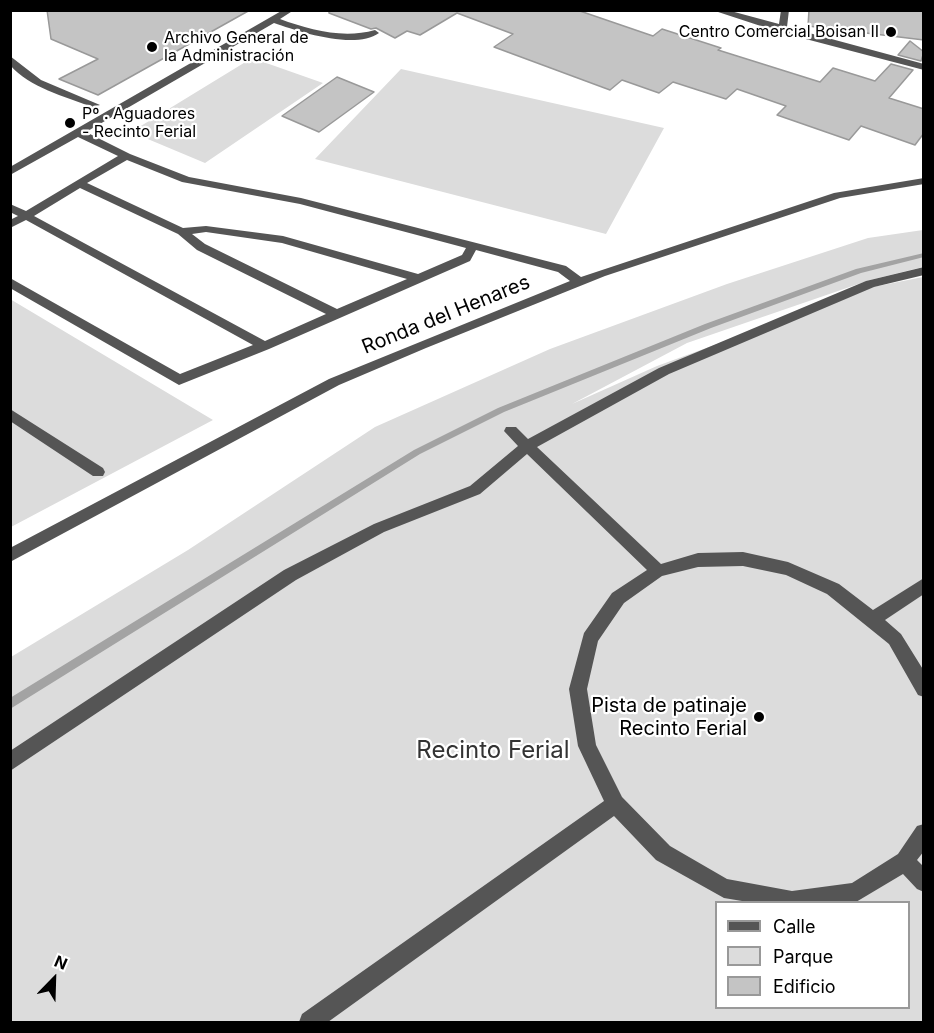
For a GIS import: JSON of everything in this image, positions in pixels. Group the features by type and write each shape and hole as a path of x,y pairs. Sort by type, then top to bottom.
{"street":[{"path":"10,172 290,10"},
{"path":"716,10 924,68"},
{"path":"782,30 785,10"},
{"path":"273,20 293,27 355,38 375,33"},
{"path":"10,59 33,78 95,105"},
{"path":"79,133 126,156 202,184 300,201 562,269 580,282"},
{"path":"10,225 126,156"},
{"name":"Ronda del Henares","path":"10,556 334,382 580,282 838,195 924,180"},
{"path":"80,184 182,232 201,247 336,314"},
{"path":"10,207 264,346"},
{"path":"182,232 206,229 283,240 418,278"},
{"path":"10,282 179,380 264,346 466,258 473,246"},
{"path":"10,762 290,574 379,528 475,490 526,446 664,371 870,284 924,271"},
{"path":"12,417 98,472"},
{"path":"511,431 658,571"},
{"path":"924,688 895,639 833,589 788,569 743,559 698,560 658,571 618,598 590,638 578,689 586,746 615,804 663,853 724,888 792,901 855,892 905,861 924,833"},
{"path":"873,619 924,585"},
{"path":"310,1023 615,804"},
{"path":"905,861 924,882"}],"green space":[{"path":"252,58 323,83 205,163 131,132"},
{"path":"401,69 664,128 606,234 315,159"},
{"name":"Recinto Ferial","path":"923,230 923,267 870,280 687,343 572,404 657,366 873,287 923,277 923,1022 11,1022 11,657 188,550 375,427 550,349 727,284 868,238"},
{"path":"10,299 213,420 11,527"}],"building":[{"path":"47,10 250,10 98,95 59,79 98,59 51,39"},
{"path":"329,10 577,10 653,36 662,29 721,48 718,50 820,82 833,68 875,81 891,64 913,70 889,98 924,109 924,133 915,145 861,126 849,140 777,115 786,106 737,89 726,99 673,82 659,93 622,80 610,90 494,47 513,34 457,13 420,35 407,31 395,38 376,28 371,29 329,13"},
{"name":"Centro Comercial Boisan II","path":"809,10 924,10 924,40 808,26"},
{"path":"910,41 924,52 921,61 898,55"},
{"path":"337,77 374,92 319,132 282,116"}],"waterway":[{"path":"10,704 417,452 501,410 708,326 859,271 924,255"}],"place":[{"name":"Centro Comercial Boisan II","path":"891,32"},
{"name":"Archivo General de la Administración","path":"152,47"},
{"name":"Pº . Aguadores - Recinto Ferial","path":"70,123"},
{"name":"Pista de patinaje Recinto Ferial","path":"759,717"}]}
